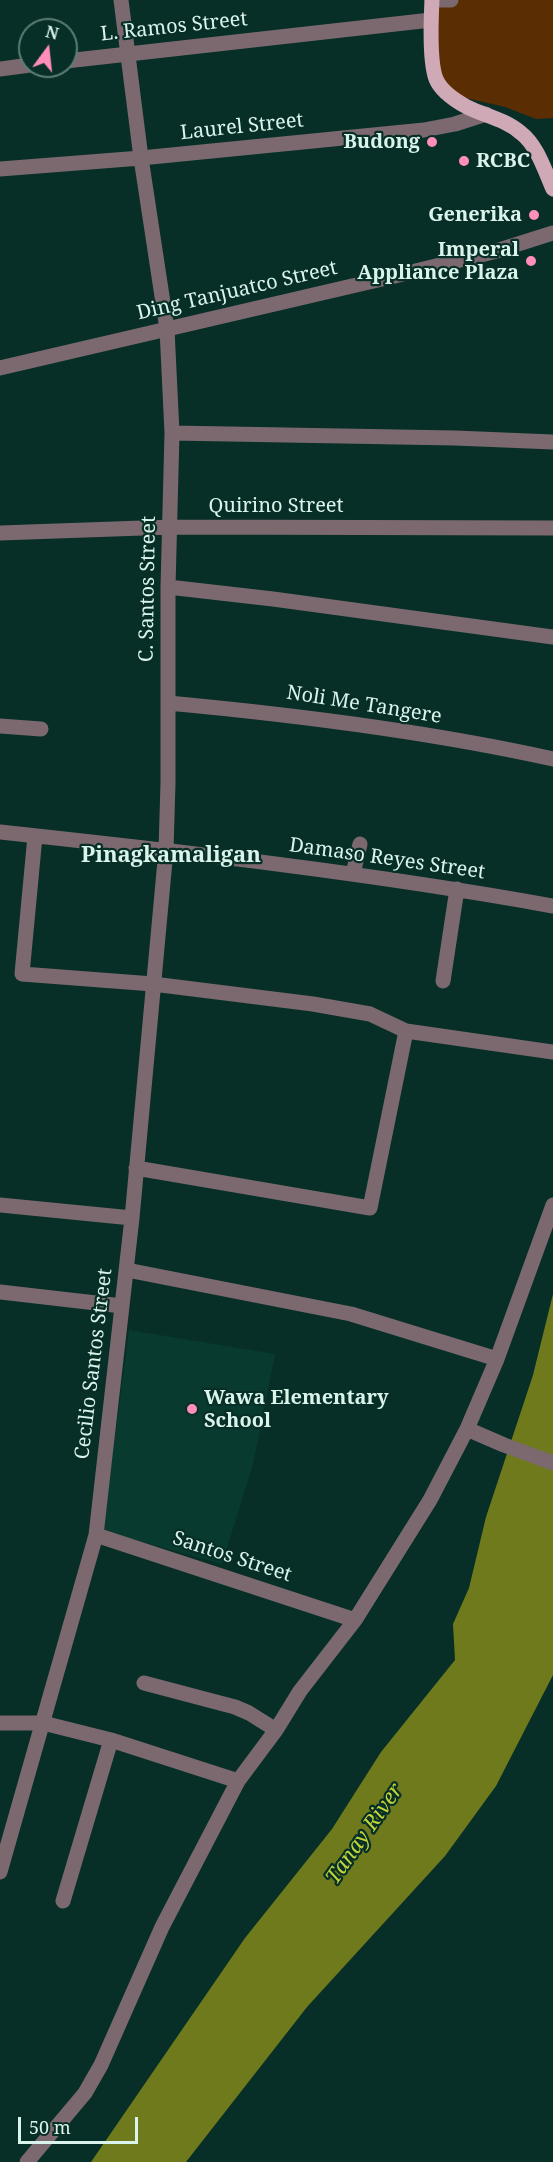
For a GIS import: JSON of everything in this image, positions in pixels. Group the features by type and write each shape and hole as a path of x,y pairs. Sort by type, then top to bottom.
{"main road":[{"path":"432,0 431,20 436,80 453,98 467,107 502,121 523,134 549,166 553,189"}],"street":[{"name":"C. Santos Street","path":"121,0 141,158 167,329 172,433 166,850"},
{"path":"432,0 451,0"},
{"name":"L. Ramos Street","path":"78,59 431,20"},
{"path":"0,69 18,67"},
{"name":"Laurel Street","path":"0,169 141,158 423,130 455,124 486,114"},
{"name":"Ding Tanjuatco Street","path":"0,368 493,252 553,233"},
{"path":"172,433 553,442"},
{"name":"Quirino Street","path":"0,533 171,527 553,528"},
{"path":"168,587 296,602 553,638"},
{"name":"Noli Me Tangere","path":"168,703 279,714 502,747 553,759"},
{"path":"0,726 41,729"},
{"name":"Damaso Reyes Street","path":"0,832 353,874 553,906"},
{"path":"35,836 22,974 153,984 313,1004 370,1014 406,1031 553,1052"},
{"path":"353,874 360,843"},
{"name":"Cecilio Santos Street","path":"0,1872 96,1535 127,1270 166,850"},
{"path":"443,981 457,889"},
{"path":"135,1168 370,1208 406,1031"},
{"path":"0,1205 132,1218"},
{"path":"27,2162 85,2093 101,2065 162,1927 238,1781 276,1730 300,1691 355,1620 430,1500 467,1429 497,1359 553,1205"},
{"path":"127,1270 351,1314 497,1359"},
{"path":"0,1292 122,1306"},
{"path":"467,1429 553,1463"},
{"name":"Santos Street","path":"96,1535 355,1620"},
{"path":"144,1683 235,1707 276,1730"},
{"path":"0,1723 44,1723 111,1740 238,1781"},
{"path":"63,1901 111,1740"}],"shaded area":[{"path":"435,0 553,0 553,118 536,119 505,107 461,97 439,77"},
{"name":"Wawa Elementary School","path":"129,1330 275,1354 253,1464 222,1564 103,1531"}],"water":[{"name":"Tanay River","path":"553,1294 553,1675 496,1786 445,1856 307,2007 186,2162 91,2162 245,1938 332,1829 381,1752 455,1660 453,1624 469,1588 486,1517 533,1375"}],"place":[{"name":"Budong","path":"432,142"},
{"name":"RCBC","path":"464,161"},
{"name":"Generika","path":"534,215"},
{"name":"Imperal Appliance Plaza","path":"531,261"},
{"name":"Wawa Elementary School","path":"192,1409"}],"district":[{"name":"Pinagkamaligan","path":"171,856"}]}
